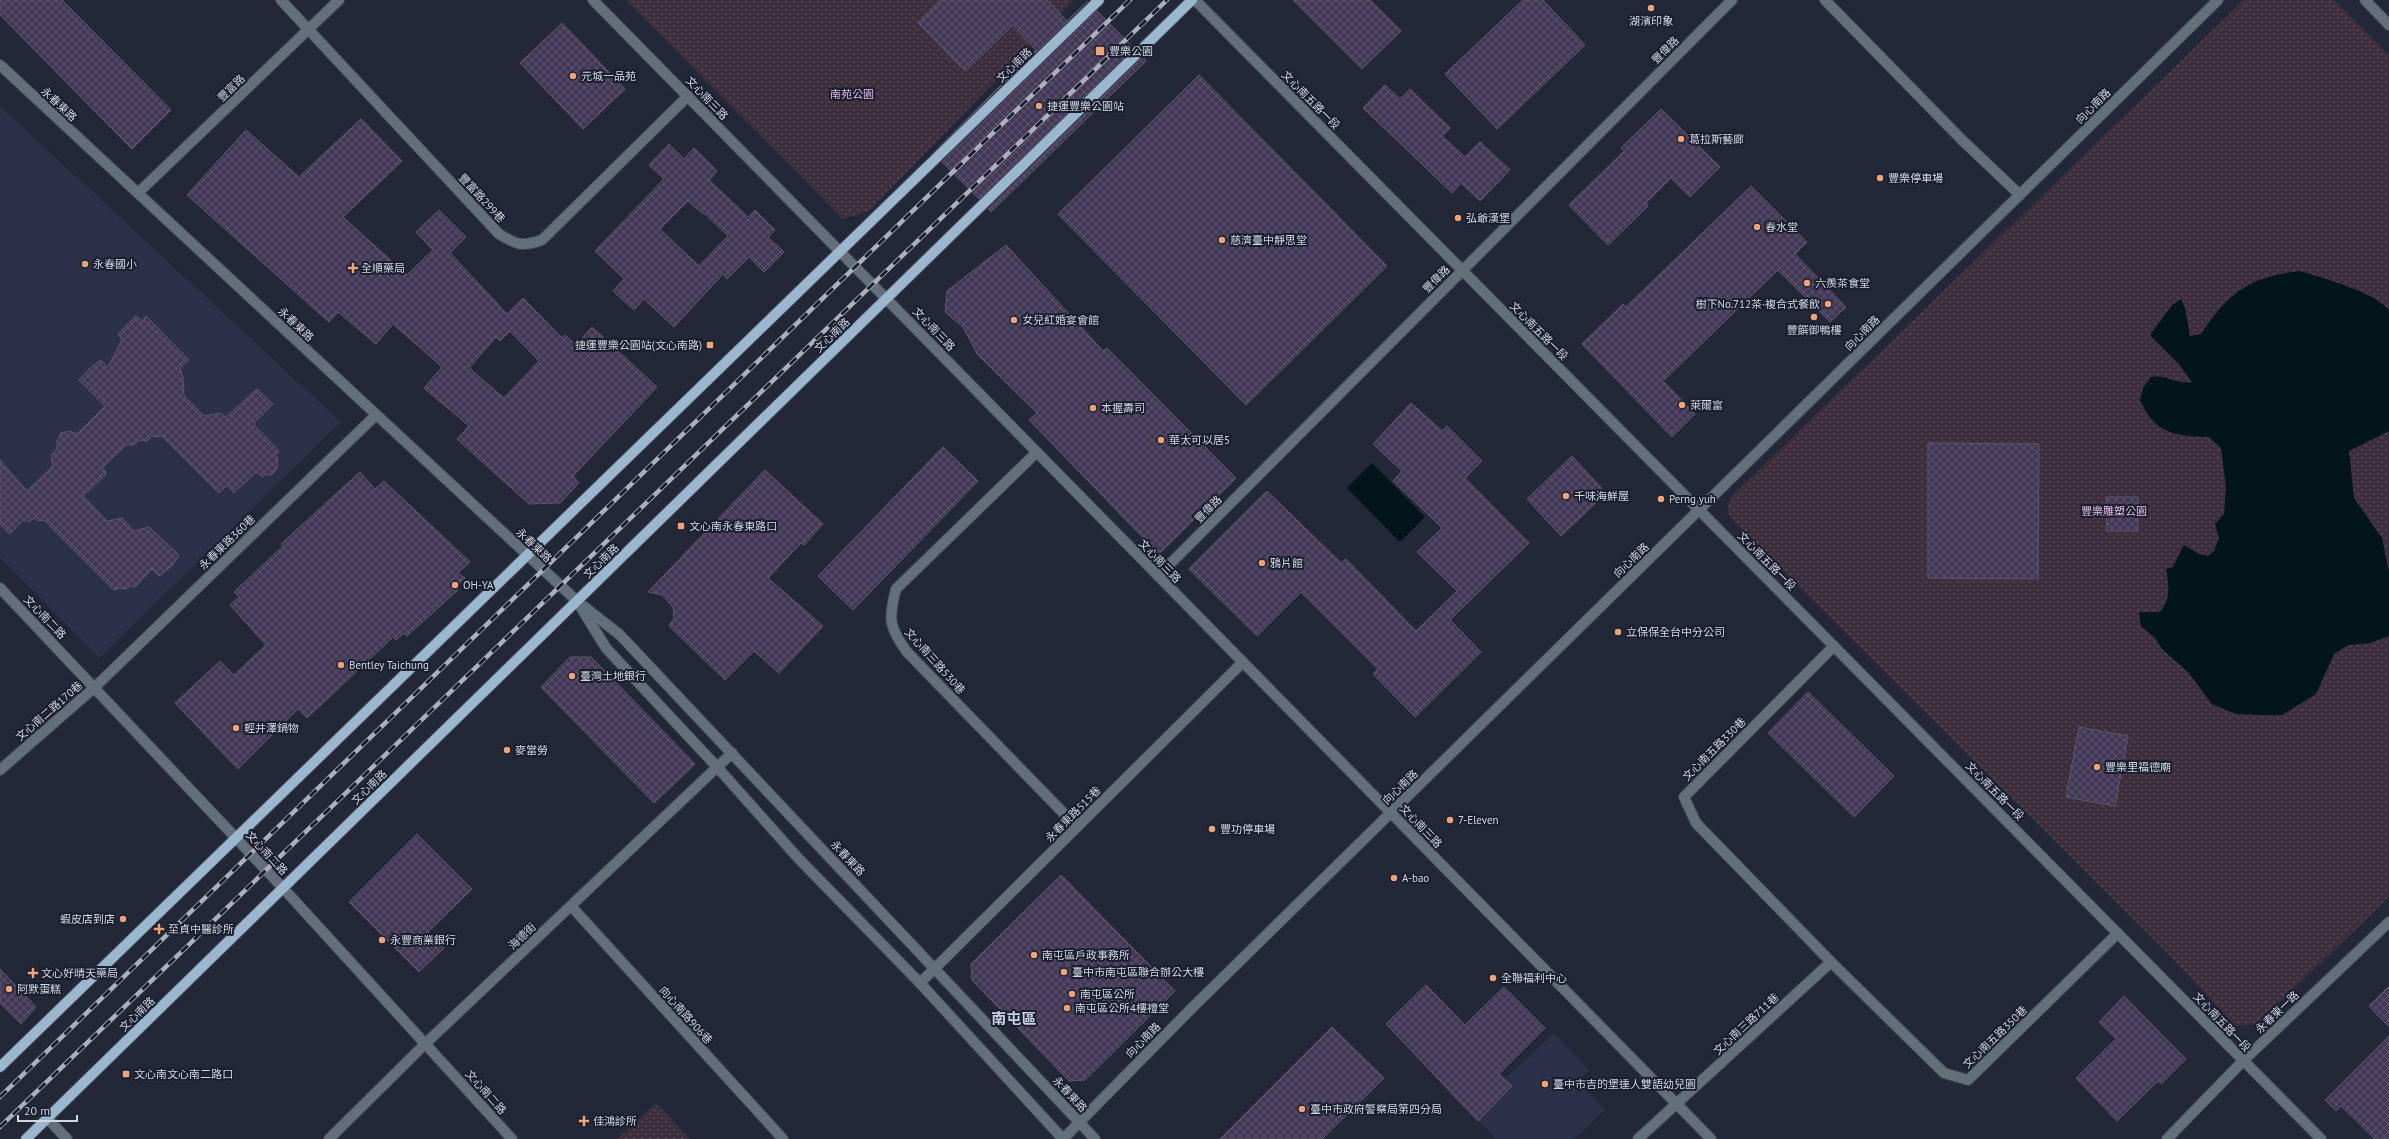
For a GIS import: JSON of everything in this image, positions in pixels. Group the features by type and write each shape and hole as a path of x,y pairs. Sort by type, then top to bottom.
{"main road":[{"name":"文心南路","path":"0,1067 1099,0"},
{"name":"文心南路","path":"26,1139 1192,0"}],"street":[{"name":"豐富路299巷","path":"281,0 310,29 499,234 516,244 528,245 542,240 688,96"},
{"name":"豐富路","path":"138,193 339,0"},
{"name":"文心南三路","path":"593,0 1710,1139"},
{"name":"文心南五路一段","path":"1195,0 2321,1139"},
{"name":"豐偉路","path":"1158,576 1732,0"},
{"path":"1825,0 1962,140 2020,195"},
{"name":"向心南路","path":"1063,1139 1079,1121 1390,813 2218,0"},
{"path":"2365,0 2389,25"},
{"name":"永春東路","path":"0,65 577,601 620,635 1095,1139"},
{"name":"永春東路360巷","path":"95,687 376,415"},
{"name":"文心南三路530巷","path":"1037,452 896,589 889,614 893,632 907,652 1077,827"},
{"name":"文心南二路","path":"0,588 283,888 512,1139"},
{"name":"永春東路","path":"577,601 606,648 718,768 799,859 920,983 1063,1139"},
{"name":"文心南五路330巷","path":"1831,962 1696,823 1684,797 1834,646"},
{"name":"永春東路515巷","path":"920,983 1243,662"},
{"name":"文心南二路170巷","path":"0,770 95,687"},
{"name":"海德街","path":"329,1139 425,1044 718,768 732,753"},
{"name":"向心南路906巷","path":"571,906 783,1139"},
{"name":"永春東一路","path":"2167,1139 2243,1061 2389,922"},
{"name":"文心南五路350巷","path":"1831,962 1944,1074 1968,1080 2118,933"},
{"name":"文心南三路711巷","path":"1638,1139 1831,962"},
{"path":"47,1118 67,1139"}],"shaded area":[{"name":"永春國小","path":"0,106 341,422 99,658 0,557"},
{"path":"2300,271 2348,286 2372,297 2382,303 2389,310 2389,431 2349,451 2354,498 2382,538 2389,572 2389,636 2370,643 2348,645 2334,654 2316,694 2282,715 2236,714 2212,704 2188,672 2163,650 2155,638 2141,626 2139,612 2160,612 2164,607 2168,597 2168,580 2166,569 2173,567 2184,545 2199,554 2208,556 2214,551 2219,538 2215,524 2224,514 2226,488 2221,448 2209,437 2186,436 2167,431 2152,420 2140,400 2143,388 2151,377 2162,377 2187,383 2192,382 2179,364 2150,335 2172,305 2181,299 2185,308 2190,336 2201,334 2221,307 2242,289 2267,277"},
{"path":"1372,463 1425,517 1400,542 1347,488"},
{"name":"臺中市吉的堡達人雙語幼兒園","path":"1554,1033 1589,1070 1577,1081 1605,1110 1574,1139 1496,1139 1478,1121 1512,1087 1505,1079"}],"green space":[{"name":"南苑公園","path":"626,0 1074,0 869,211 843,219"},
{"name":"豐樂雕塑公園","path":"2244,0 2334,0 2389,55 2389,897 2257,1024 2236,1026 2166,952 1736,524 1729,514 1728,504 1732,496"},
{"path":"656,1103 690,1139 617,1139"}],"building":[{"path":"0,0 62,0 171,110 132,149 0,15"},
{"path":"941,0 1047,0 1067,21 1088,1 933,153 1036,50 1013,25 965,71 918,23"},
{"path":"1293,0 1370,0 1401,31 1362,69"},
{"path":"1523,0 1543,0 1585,45 1497,129 1445,74"},
{"name":"捷運豐樂公園站","path":"1097,11 1134,48 979,199 942,162"},
{"name":"元城一品苑","path":"562,23 625,89 583,129 520,63"},
{"path":"1143,57 1146,61 991,212 988,209"},
{"name":"慈濟臺中靜思堂","path":"1199,75 1387,266 1246,405 1058,214"},
{"path":"1385,85 1400,99 1410,89 1450,128 1442,136 1465,157 1480,142 1510,170 1480,201 1461,183 1452,193 1363,108"},
{"path":"1661,109 1720,167 1690,197 1671,178 1646,203 1648,206 1608,245 1569,205 1624,151 1621,148"},
{"path":"361,119 402,161 343,217 407,275 433,250 416,232 439,210 466,237 450,253 507,314 523,298 562,338 565,335 576,345 592,327 657,387 573,476 579,483 560,503 529,504 457,439 469,426 424,388 442,367 393,324 376,344 338,312 329,322 187,195 246,130 299,177","holes":["510,331 539,361 504,398 469,368 496,337 500,341"]},
{"path":"669,144 684,159 694,148 717,171 709,180 748,217 755,210 775,230 768,237 784,252 764,272 749,257 727,279 723,274 674,327 644,299 634,310 613,291 624,279 595,251 664,179 649,165","holes":["688,201 703,214 704,213 728,236 699,266 660,229"]},
{"path":"1751,186 1807,242 1795,254 1846,307 1830,322 1778,270 1663,381 1695,414 1672,437 1582,344 1623,304 1626,307"},
{"path":"1006,245 1103,351 1107,348 1236,478 1159,554 1029,420 1037,413 977,354 963,327 945,312 947,291"},
{"path":"136,316 142,321 146,316 189,360 180,368 183,378 184,396 204,416 220,413 226,417 257,389 273,404 253,424 279,451 275,456 278,458 277,469 271,475 265,475 262,477 256,472 234,493 227,485 219,493 162,436 152,436 147,441 140,440 133,445 126,445 103,467 106,474 83,496 107,521 122,518 134,531 149,527 179,555 172,566 159,576 152,569 135,587 130,586 126,589 118,588 115,591 44,520 38,521 34,518 29,522 23,520 10,534 0,524 0,460 27,491 53,466 51,456 57,448 57,442 61,433 70,431 77,434 105,406 79,380 90,368 101,360 108,367 122,340 118,334"},
{"path":"1411,403 1442,431 1447,426 1482,461 1465,478 1529,543 1450,620 1481,652 1415,717 1373,674 1378,669 1301,592 1257,636 1189,569 1267,491 1341,563 1346,559 1416,631 1457,591 1417,552 1442,528 1393,481 1402,471 1373,444"},
{"path":"1928,443 2039,444 2038,579 1928,578"},
{"path":"943,447 978,481 853,610 818,576"},
{"name":"千味海鮮屋","path":"1572,456 1606,493 1561,536 1527,499"},
{"path":"765,470 823,524 804,545 801,543 768,578 823,626 779,673 754,651 725,680 669,626 674,618 673,608 663,595 648,592"},
{"path":"360,472 375,489 384,481 470,562 458,573 465,578 455,587 458,590 407,636 404,633 396,640 393,637 307,718 298,709 238,769 175,703 220,661 234,675 266,645 230,605 239,597 234,592 283,546 281,544"},
{"path":"2106,497 2138,497 2138,531 2107,531"},
{"path":"570,657 591,657 695,764 654,803 541,687"},
{"path":"1808,692 1894,776 1854,817 1768,733"},
{"name":"豐樂里福德廟","path":"2079,727 2128,736 2115,806 2066,797"},
{"path":"417,834 472,889 428,932 444,948 419,972 349,902"},
{"name":"臺中市南屯區聯合辦公大樓","path":"1061,875 1175,991 1085,1080 1069,1081 972,980 971,964"},
{"name":"阿默蛋糕","path":"0,969 36,1007 21,1024 0,1003"},
{"path":"1426,985 1465,1025 1504,987 1545,1028 1499,1074 1512,1086 1478,1121 1386,1024"},
{"path":"2389,986 2389,1027 2369,1006"},
{"path":"2124,996 2186,1059 2161,1084 2158,1081 2117,1121 2076,1078 2116,1039 2099,1022"},
{"name":"臺中市政府警察局第四分局","path":"1332,1027 1384,1078 1322,1139 1220,1139"},
{"path":"2389,1036 2389,1139 2375,1139 2341,1106 2336,1111 2325,1100"}],"railway":[{"path":"0,1097 1130,0"},
{"path":"0,1127 1167,0"}],"place":[{"name":"湖濱印象","path":"1651,8"},
{"name":"豐樂公園","path":"1100,51"},
{"name":"元城一品苑","path":"573,76"},
{"name":"捷運豐樂公園站","path":"1039,106"},
{"name":"葛拉斯藝廊","path":"1681,139"},
{"name":"豐樂停車場","path":"1880,178"},
{"name":"弘爺漢堡","path":"1458,218"},
{"name":"春水堂","path":"1757,227"},
{"name":"慈濟臺中靜思堂","path":"1222,240"},
{"name":"永春國小","path":"85,264"},
{"name":"全順藥局","path":"353,268"},
{"name":"六羨茶食堂","path":"1807,283"},
{"name":"樹下No.712茶·複合式餐飲","path":"1828,304"},
{"name":"豐饌御鴨樓","path":"1814,317"},
{"name":"女兒紅婚宴會館","path":"1014,320"},
{"name":"捷運豐樂公園站(文心南路)","path":"710,345"},
{"name":"萊爾富","path":"1682,405"},
{"name":"本握壽司","path":"1093,408"},
{"name":"華太可以居5","path":"1161,440"},
{"name":"千味海鮮屋","path":"1566,496"},
{"name":"Perng yuh","path":"1661,499"},
{"name":"文心南永春東路口","path":"681,526"},
{"name":"鴉片館","path":"1262,563"},
{"name":"OH-YA","path":"455,585"},
{"name":"立保保全台中分公司","path":"1618,632"},
{"name":"Bentley Taichung","path":"341,665"},
{"name":"臺灣土地銀行","path":"572,676"},
{"name":"輕井澤鍋物","path":"236,728"},
{"name":"麥當勞","path":"507,750"},
{"name":"豐樂里福德廟","path":"2097,767"},
{"name":"7-Eleven","path":"1450,820"},
{"name":"豐功停車場","path":"1212,829"},
{"name":"A-bao","path":"1394,878"},
{"name":"蝦皮店到店","path":"123,919"},
{"name":"至貞中醫診所","path":"159,929"},
{"name":"永豐商業銀行","path":"382,940"},
{"name":"南屯區戶政事務所","path":"1034,955"},
{"name":"臺中市南屯區聯合辦公大樓","path":"1064,972"},
{"name":"文心好晴天藥局","path":"33,973"},
{"name":"全聯福利中心","path":"1493,978"},
{"name":"阿默蛋糕","path":"9,989"},
{"name":"南屯區公所","path":"1072,994"},
{"name":"南屯區公所4樓禮堂","path":"1067,1008"},
{"name":"文心南文心南二路口","path":"126,1074"},
{"name":"臺中市吉的堡達人雙語幼兒園","path":"1545,1084"},
{"name":"臺中市政府警察局第四分局","path":"1302,1109"},
{"name":"佳鴻診所","path":"584,1121"}],"district":[{"name":"南屯區","path":"1014,1018"}]}
